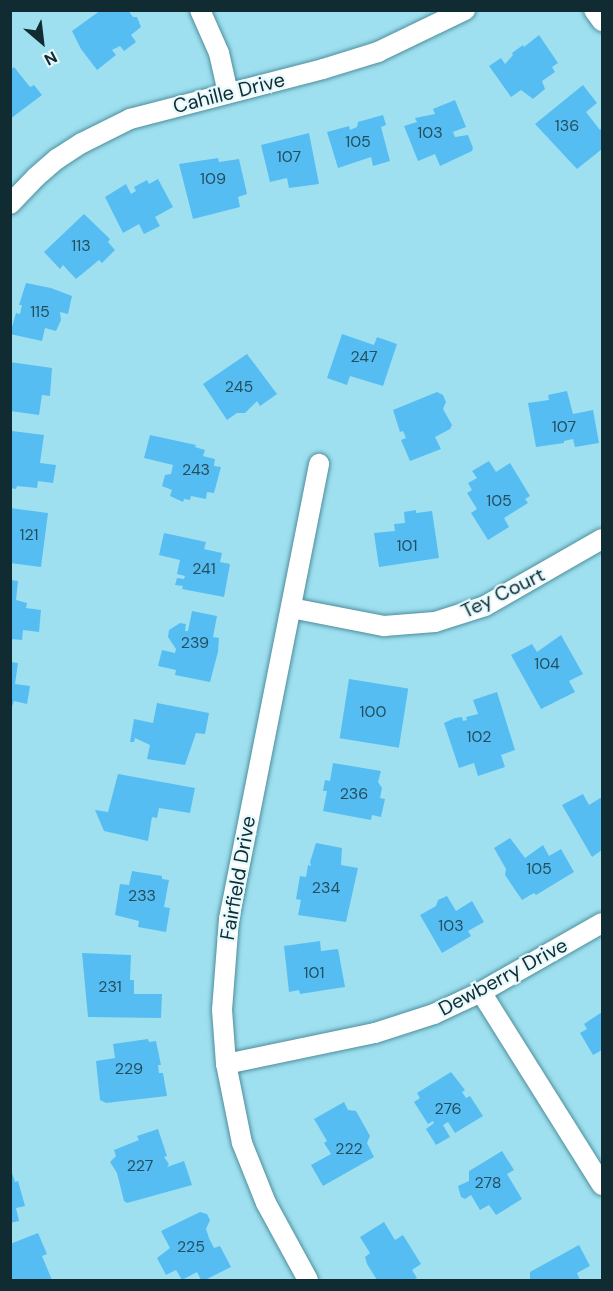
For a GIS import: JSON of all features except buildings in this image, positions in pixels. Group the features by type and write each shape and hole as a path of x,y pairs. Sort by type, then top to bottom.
{"street":[{"path":"200,10 219,53 228,93"},
{"name":"Cahille Drive","path":"10,204 57,159 107,128 130,118 378,52 465,10"},
{"path":"594,10 603,21"},
{"name":"Fairfield Drive","path":"308,1281 283,1238 252,1173 235,1116 226,1064 222,1010 229,919 319,464"},
{"name":"Tey Court","path":"291,608 384,626 435,622 461,615 493,602 603,540"},
{"name":"Dewberry Drive","path":"226,1064 375,1033 434,1014 482,992 603,923"},
{"path":"482,992 603,1185"}]}
